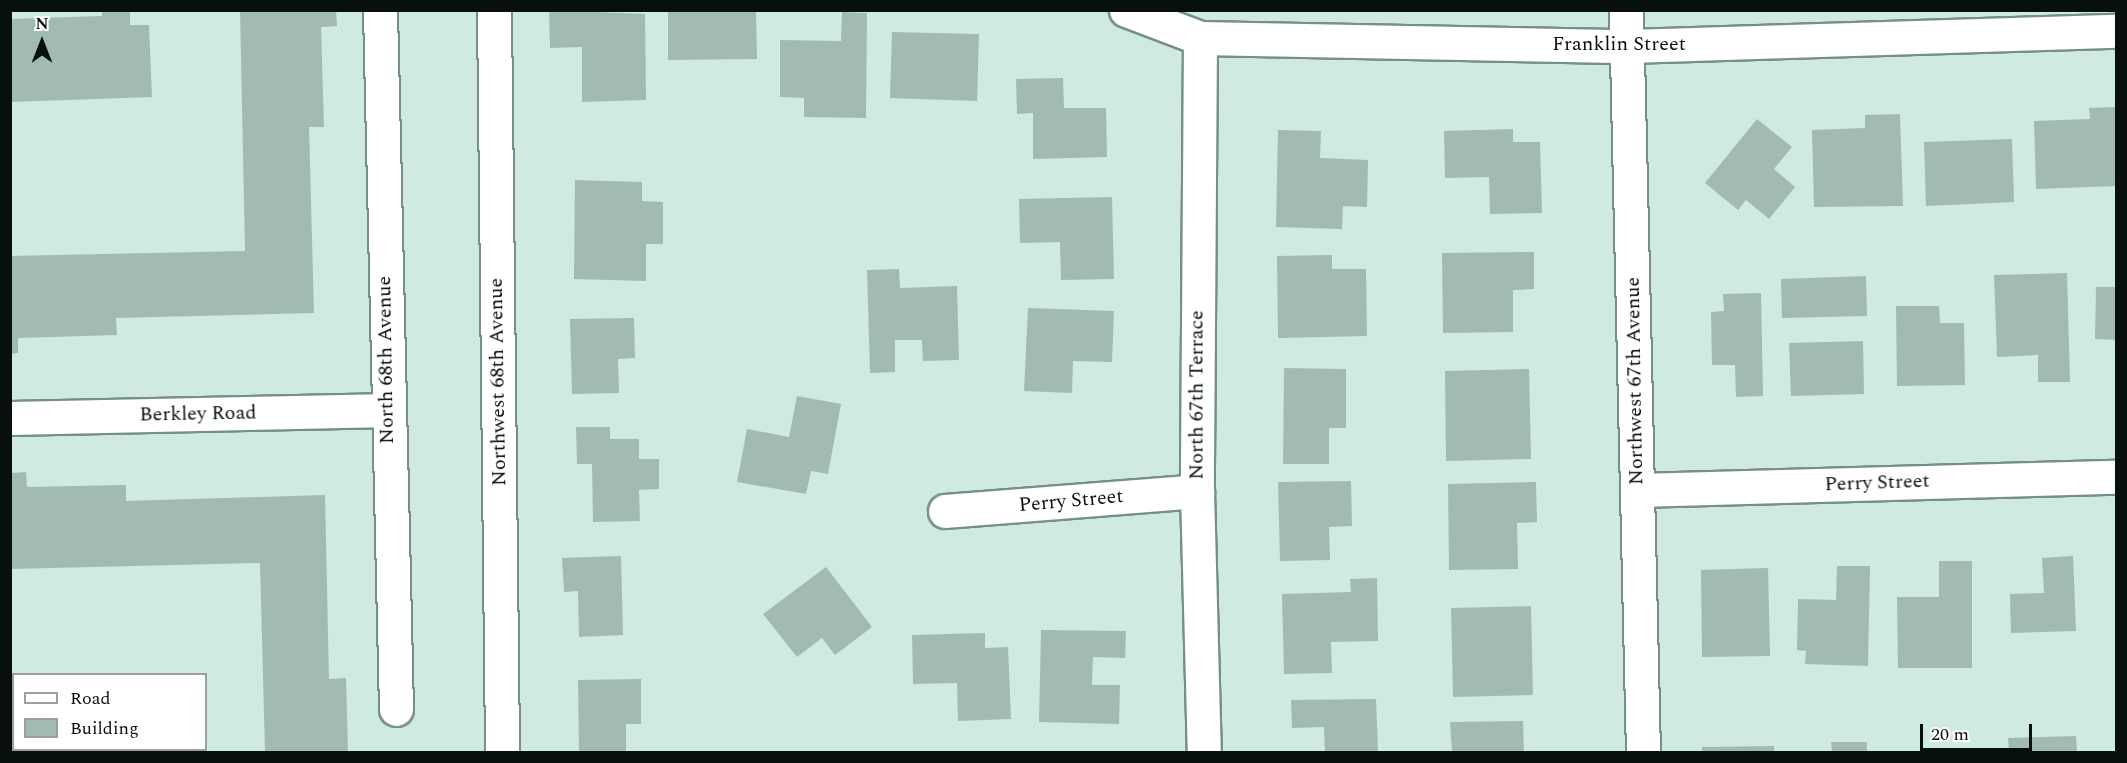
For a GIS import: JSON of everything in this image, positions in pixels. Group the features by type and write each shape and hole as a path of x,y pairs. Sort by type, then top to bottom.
{"street":[{"name":"North 68th Avenue","path":"380,10 386,410 396,709"},
{"name":"Northwest 68th Avenue","path":"494,10 502,753"},
{"name":"Franklin Street","path":"1126,10 1200,38 1628,46 2116,31"},
{"name":"Northwest 67th Avenue","path":"1626,10 1642,753"},
{"name":"North 67th Terrace","path":"1200,38 1197,491 1204,753"},
{"name":"Berkley Road","path":"10,417 386,410"},
{"name":"Perry Street","path":"1637,490 2116,477"},
{"name":"Perry Street","path":"945,511 1197,491"}],"building":[{"path":"102,10 130,10 130,25 149,25 152,97 10,102 10,19 102,16"},
{"path":"240,10 336,10 337,26 321,27 324,127 309,127 314,313 116,318 117,335 18,338 18,353 10,354 10,256 245,251"},
{"path":"549,10 645,14 646,100 582,102 582,47 550,48"},
{"path":"668,10 756,10 757,59 668,60"},
{"path":"842,12 867,13 866,118 804,117 804,98 780,97 780,40 841,41"},
{"path":"892,32 979,34 977,101 890,98"},
{"path":"1063,78 1064,108 1106,108 1107,157 1033,159 1033,113 1017,114 1016,79"},
{"path":"2116,107 2116,186 2036,189 2034,121 2090,119 2089,108"},
{"path":"1900,114 1903,206 1814,207 1812,130 1865,128 1865,115"},
{"path":"1757,119 1792,147 1774,169 1795,187 1769,219 1746,200 1738,210 1705,183"},
{"path":"1513,129 1513,142 1540,142 1542,213 1490,214 1489,177 1445,178 1444,131"},
{"path":"1278,130 1321,131 1320,158 1368,160 1367,207 1343,206 1342,229 1276,227"},
{"path":"2012,139 2014,202 1926,206 1924,142"},
{"path":"575,180 642,182 642,201 663,202 663,244 646,244 646,281 574,279"},
{"path":"1112,197 1114,279 1061,280 1060,242 1020,243 1019,199"},
{"path":"1534,252 1534,289 1513,290 1513,332 1443,333 1442,253"},
{"path":"1332,255 1332,269 1366,269 1367,336 1278,338 1277,256"},
{"path":"899,269 900,288 957,286 959,360 923,361 922,340 895,340 895,372 870,373 867,270"},
{"path":"2067,273 2070,382 2038,382 2038,355 1997,357 1994,275"},
{"path":"1866,276 1867,316 1782,318 1781,279"},
{"path":"2096,287 2116,287 2116,340 2095,339"},
{"path":"1761,293 1763,396 1736,397 1735,365 1712,365 1711,312 1724,311 1723,294"},
{"path":"1896,306 1939,306 1940,323 1964,323 1965,385 1897,386"},
{"path":"1028,308 1114,311 1112,362 1073,361 1072,393 1024,391"},
{"path":"634,318 635,358 618,359 619,393 572,394 570,319"},
{"path":"1863,341 1864,394 1791,396 1789,343"},
{"path":"1284,368 1346,369 1346,428 1329,428 1329,464 1283,464"},
{"path":"1529,369 1531,459 1446,461 1445,371"},
{"path":"797,396 841,404 828,474 811,471 806,494 737,482 747,429 789,437"},
{"path":"576,427 610,427 610,439 639,439 639,459 659,459 659,489 639,490 640,521 593,522 592,464 577,464"},
{"path":"26,472 27,487 126,485 126,501 325,495 329,679 346,678 348,752 265,752 260,563 10,569 10,473"},
{"path":"1351,481 1352,526 1329,527 1330,560 1280,561 1278,482"},
{"path":"1536,482 1537,522 1517,523 1518,569 1449,570 1448,484"},
{"path":"621,556 623,635 579,637 578,591 564,592 562,558"},
{"path":"2073,556 2076,631 2011,633 2010,594 2044,593 2042,558"},
{"path":"1939,561 1972,561 1972,668 1898,668 1897,597 1939,597"},
{"path":"1837,566 1870,566 1868,666 1805,664 1806,651 1797,650 1798,599 1836,600"},
{"path":"826,567 872,627 835,655 822,638 797,657 763,614"},
{"path":"1768,568 1770,656 1702,657 1701,570"},
{"path":"1377,578 1378,641 1331,642 1332,673 1284,674 1282,594 1351,592 1350,579"},
{"path":"1531,606 1533,695 1453,697 1451,608"},
{"path":"1041,630 1126,631 1125,658 1093,657 1092,685 1120,685 1119,724 1039,722"},
{"path":"985,633 985,648 1008,647 1011,719 958,721 957,683 913,684 912,635"},
{"path":"641,679 641,724 626,724 626,752 579,752 578,680"},
{"path":"1376,699 1378,752 1325,752 1324,727 1292,728 1291,700"},
{"path":"1523,721 1524,752 1452,752 1450,722"},
{"path":"2076,736 2077,752 2009,752 2008,738"},
{"path":"1831,742 1867,742 1867,752 1832,752"},
{"path":"1774,746 1774,752 1702,752 1702,747"}]}
